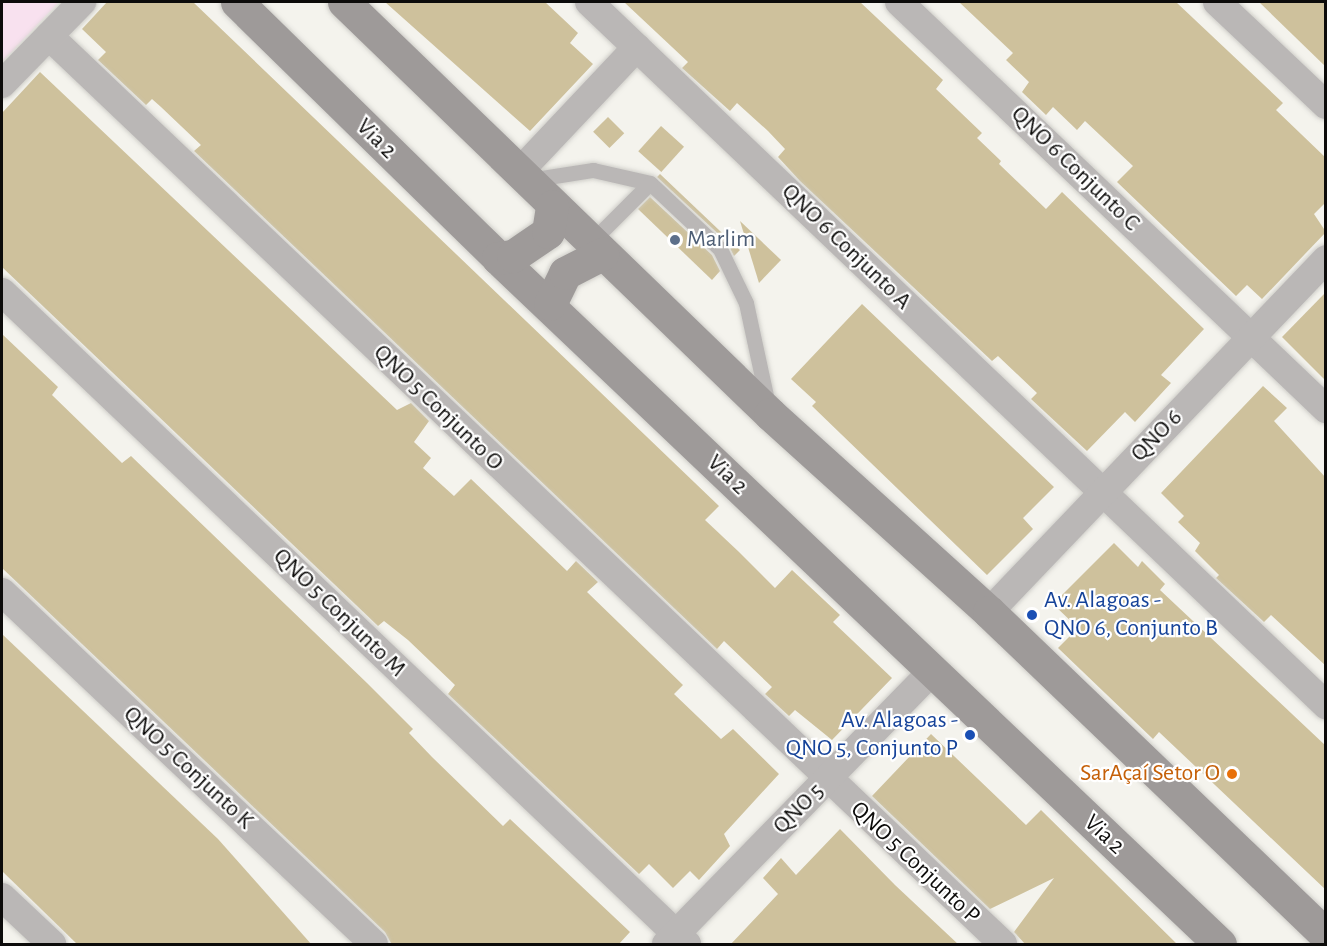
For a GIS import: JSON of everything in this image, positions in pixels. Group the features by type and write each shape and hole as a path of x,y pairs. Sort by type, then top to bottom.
{"main road":[{"name":"Via 2","path":"237,2 498,258 550,304 931,672 1220,945"},
{"path":"344,2 525,175 552,206 770,414 989,612 1326,935"},
{"path":"498,258 513,256 548,232 552,206"},
{"path":"550,304 565,273 596,248"}],"street":[{"path":"2,84 82,2"},
{"name":"QNO 6 Conjunto A","path":"589,2 1326,705"},
{"name":"QNO 6 Conjunto C","path":"899,2 1326,409"},
{"path":"1217,2 1326,105"},
{"name":"QNO 5 Conjunto O","path":"49,36 827,781"},
{"path":"525,175 637,47"},
{"name":"QNO 6","path":"989,612 1326,259"},
{"name":"QNO 5 Conjunto M","path":"2,292 676,941"},
{"name":"QNO 5 Conjunto K","path":"2,592 374,945"},
{"name":"QNO 5","path":"676,941 931,672"},
{"name":"QNO 5 Conjunto P","path":"827,781 1003,945"},
{"path":"2,897 52,945"}],"lane":[{"path":"525,175 593,170 650,183 720,249 746,303 770,414"},
{"path":"596,248 650,183"}],"shaded area":[{"path":"2,2 59,2 2,62"}],"building":[{"path":"107,2 193,2 719,506 705,520 775,588 792,570 840,615 833,622 892,678 832,740 795,710 789,716 765,694 772,687 724,641 717,649 194,151 201,145 152,99 146,105 98,60 106,52 82,29"},
{"path":"385,2 545,2 578,33 570,43 593,64 530,131"},
{"path":"624,2 860,2 943,80 936,89 982,133 977,138 1001,161 999,164 1046,209 1062,192 1204,329 1161,375 1171,383 1135,422 1125,412 1087,451 1031,399 1037,393 998,356 992,361 800,181 778,157 785,149 768,131 737,103 730,111 682,68 688,62"},
{"path":"959,2 1176,2 1283,103 1276,110 1326,158 1326,202 1314,214 1326,232 1262,299 1247,285 1236,296 1117,182 1133,166 1085,121 1077,130 1053,107 1046,115 1022,92 1029,82 1006,60 1013,53"},
{"path":"1259,2 1326,2 1326,67"},
{"path":"40,72 397,410 411,403 429,421 414,442 431,458 423,468 454,496 471,479 567,571 576,561 598,582 587,592 683,685 674,694 721,739 733,729 779,774 724,834 730,846 699,880 690,871 673,888 649,864 639,874 448,694 455,685 408,640 384,621 378,626 2,267 2,113"},
{"path":"608,117 624,133 609,148 593,132"},
{"path":"661,126 684,147 661,172 638,151"},
{"path":"660,174 740,250 734,256 727,242 657,177"},
{"path":"650,197 712,255 720,271 712,280 638,209"},
{"path":"740,221 781,260 759,283"},
{"path":"1326,292 1326,381 1282,337"},
{"path":"862,304 1054,487 1023,518 1033,529 987,575 812,406 816,402 791,379"},
{"path":"2,334 58,387 52,395 122,463 131,456 367,683 413,729 409,733 503,826 510,819 630,932 618,945 392,945 385,932 2,568"},
{"path":"1263,386 1287,408 1274,421 1326,478 1326,666 1271,615 1264,622 1216,578 1219,575 1195,551 1200,543 1178,522 1184,516 1161,493"},
{"path":"1114,543 1138,567 1142,561 1165,584 1160,590 1326,746 1326,890 1159,732 1153,739 1058,648 1078,628 1053,604"},
{"path":"2,634 218,839 312,945 78,945 2,871"},
{"path":"931,734 1026,825 1041,810 1178,945 1026,945 1014,932 1054,878 990,909 872,796"},
{"path":"840,829 959,945 730,945 778,894 763,878 781,858 796,875"}],"place":[{"name":"Marlim","path":"675,240"},
{"name":"Av. Alagoas - QNO 6, Conjunto B","path":"1032,615"},
{"name":"Av. Alagoas - QNO 5, Conjunto P","path":"970,735"},
{"name":"SarAçaí Setor O","path":"1232,774"}]}
